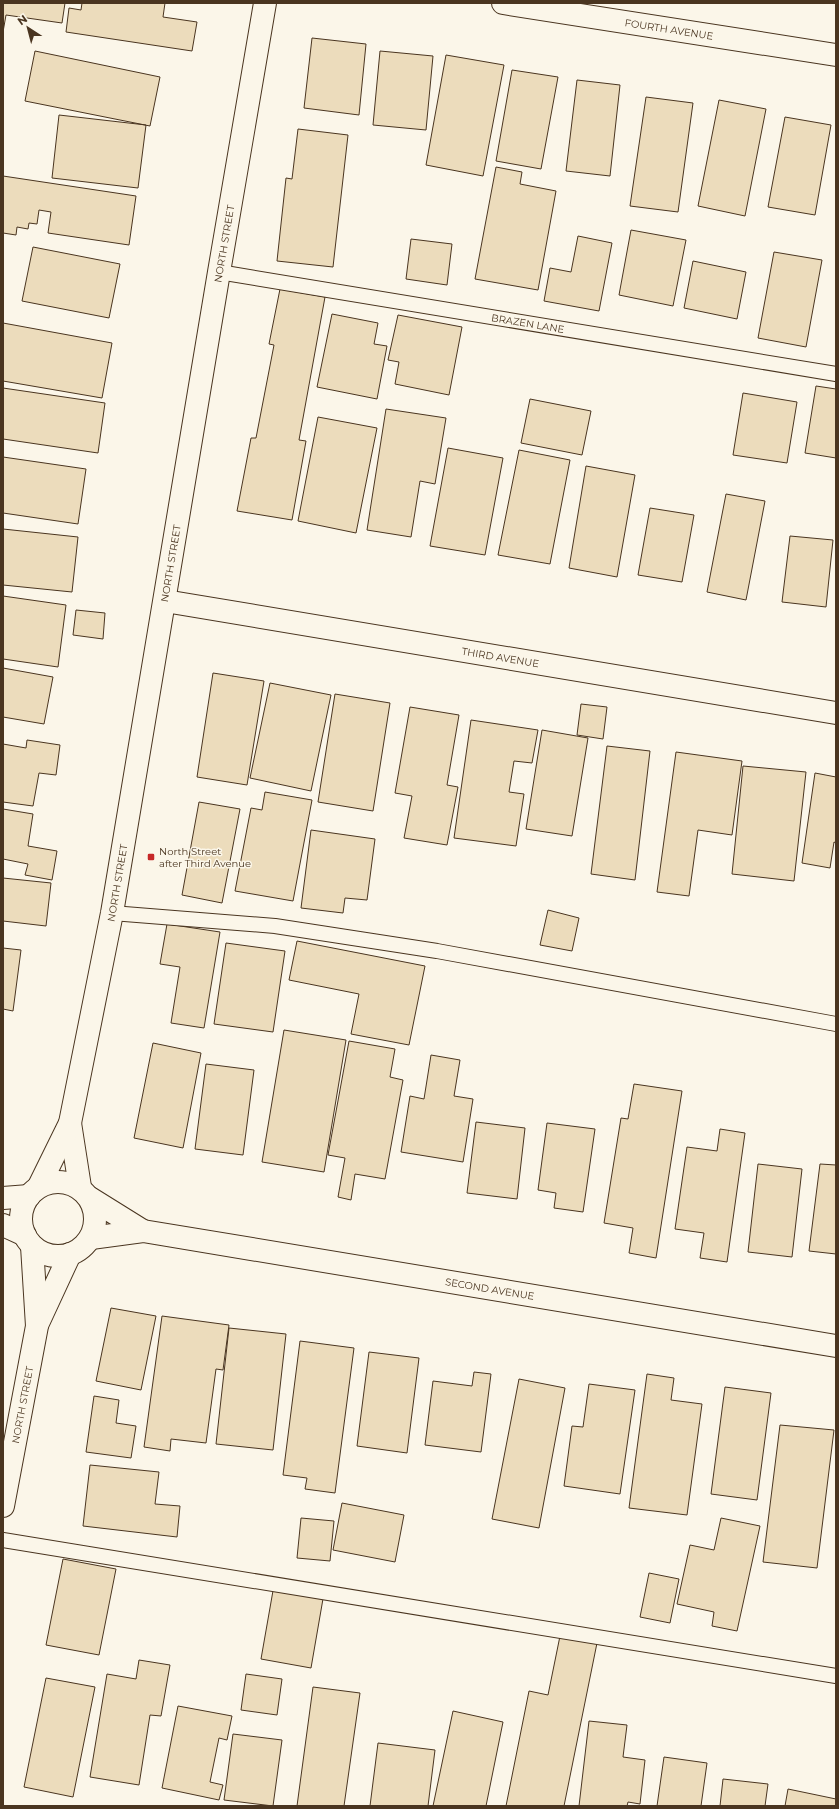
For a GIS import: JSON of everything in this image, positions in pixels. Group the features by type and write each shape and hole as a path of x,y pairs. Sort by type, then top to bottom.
{"street":[{"name":"NORTH STREET","path":"34,1191 70,1123 112,913 265,3"},
{"name":"FOURTH AVENUE","path":"503,3 836,55"},
{"name":"THIRD AVENUE","path":"164,601 836,713"},
{"name":"NORTH STREET","path":"70,1123 85,1193"},
{"path":"3,1198 34,1191 53,1182 67,1182 85,1193 96,1211 95,1226 91,1238 82,1248 70,1254 57,1256 44,1253 28,1240 3,1225"},
{"path":"28,1240 21,1222 22,1208 34,1191"},
{"name":"SECOND AVENUE","path":"85,1193 143,1231"},
{"name":"SECOND AVENUE","path":"91,1238 143,1231 836,1346"},
{"name":"NORTH STREET","path":"28,1240 37,1326"},
{"name":"NORTH STREET","path":"3,1506 37,1326 70,1254"}],"lane":[{"name":"BRAZEN LANE","path":"219,272 836,374"},
{"path":"112,913 275,926 437,951 836,1024"},
{"path":"3,1540 836,1676"}],"building":[{"path":"3,3 65,3 62,23 6,15 3,32"},
{"path":"82,3 165,3 163,17 197,22 192,51 66,32 69,8 81,10"},
{"path":"312,38 366,44 359,115 304,108"},
{"path":"35,51 160,77 150,126 25,101"},
{"path":"380,51 433,56 426,130 373,125"},
{"path":"446,55 504,65 483,176 426,165"},
{"path":"512,70 558,77 541,169 496,161"},
{"path":"577,80 620,85 610,176 566,171"},
{"path":"646,97 693,103 678,212 630,206"},
{"path":"719,100 766,109 745,216 698,206"},
{"path":"59,115 146,125 138,188 52,178"},
{"path":"785,117 831,125 815,215 768,207"},
{"path":"298,129 348,135 333,267 277,261 286,178 292,179"},
{"path":"496,167 522,172 520,184 556,191 538,290 475,279"},
{"path":"3,176 136,196 129,245 48,233 51,212 39,210 37,224 29,223 28,229 17,227 16,235 3,233"},
{"path":"631,230 686,240 673,306 619,295"},
{"path":"578,236 612,243 599,311 544,301 550,268 571,272"},
{"path":"411,239 452,244 447,285 406,279"},
{"path":"33,247 120,264 109,318 22,301"},
{"path":"774,252 822,260 806,347 758,338"},
{"path":"693,261 746,272 737,319 684,308"},
{"path":"280,289 325,297 299,440 306,441 292,520 237,511 251,438 256,438 274,345 269,344"},
{"path":"332,314 378,323 374,344 387,346 377,399 317,387"},
{"path":"398,315 462,327 449,395 395,384 399,362 388,360"},
{"path":"3,323 112,343 102,398 3,381"},
{"path":"816,386 836,389 836,458 805,453"},
{"path":"3,388 105,403 98,453 3,439"},
{"path":"743,393 797,402 787,463 733,455"},
{"path":"530,399 591,411 582,455 521,443"},
{"path":"386,409 446,418 435,484 420,481 411,537 367,530"},
{"path":"318,417 377,428 356,533 298,521"},
{"path":"448,448 503,458 485,555 430,546"},
{"path":"519,450 570,460 550,564 498,555"},
{"path":"3,457 86,469 78,524 3,513"},
{"path":"586,466 635,475 617,577 569,568"},
{"path":"726,494 765,501 746,600 707,592"},
{"path":"650,508 694,515 682,582 638,575"},
{"path":"3,529 78,537 72,592 3,585"},
{"path":"790,536 833,540 826,607 782,602"},
{"path":"3,596 66,605 58,667 3,659"},
{"path":"76,610 105,613 103,639 73,635"},
{"path":"3,668 53,677 44,724 3,717"},
{"path":"213,673 264,681 247,785 197,777"},
{"path":"270,683 331,695 311,791 250,778"},
{"path":"335,694 390,703 373,811 318,802"},
{"path":"581,704 607,707 603,739 577,735"},
{"path":"410,707 459,715 447,785 458,787 447,845 404,838 412,796 395,793"},
{"path":"471,720 538,730 532,763 514,761 509,792 524,794 516,846 454,838"},
{"path":"542,730 588,738 572,836 526,829"},
{"path":"27,740 60,745 56,775 39,773 33,806 3,802 3,744 26,748"},
{"path":"607,746 650,751 635,880 591,874"},
{"path":"676,752 742,761 732,835 698,830 689,896 657,892"},
{"path":"743,766 806,772 794,881 732,874"},
{"path":"815,773 836,777 836,843 834,842 830,868 802,863"},
{"path":"265,792 312,800 293,901 235,891 251,808 262,810"},
{"path":"199,802 240,809 222,903 182,895"},
{"path":"3,809 33,814 28,846 57,851 52,880 25,875 28,864 3,859"},
{"path":"311,830 375,839 367,900 345,898 343,913 301,908"},
{"path":"3,878 51,883 46,926 3,921"},
{"path":"548,910 579,918 572,951 540,945"},
{"path":"167,924 220,932 204,1028 171,1023 180,967 160,964"},
{"path":"297,941 425,966 409,1045 351,1034 359,994 289,980"},
{"path":"226,943 285,951 273,1032 214,1024"},
{"path":"3,948 21,950 13,1011 3,1009"},
{"path":"284,1030 346,1040 324,1172 262,1162"},
{"path":"349,1041 395,1049 390,1077 403,1080 385,1179 355,1174 351,1200 338,1197 345,1158 328,1155"},
{"path":"153,1043 201,1053 183,1148 134,1138"},
{"path":"431,1055 460,1060 454,1096 473,1099 463,1162 401,1152 410,1096 424,1099"},
{"path":"206,1064 254,1070 243,1155 195,1149"},
{"path":"634,1084 682,1091 656,1258 629,1253 633,1228 604,1223 621,1118 628,1119"},
{"path":"476,1122 525,1128 517,1199 467,1193"},
{"path":"547,1123 595,1129 583,1212 554,1208 556,1193 538,1190"},
{"path":"720,1129 745,1133 727,1262 700,1258 704,1233 675,1229 687,1147 717,1151"},
{"path":"758,1164 802,1169 792,1257 748,1252"},
{"path":"820,1164 836,1165 836,1254 809,1251"},
{"path":"111,1308 156,1316 141,1390 96,1381"},
{"path":"162,1316 229,1325 223,1370 216,1369 206,1443 171,1439 170,1451 144,1447"},
{"path":"229,1328 286,1334 273,1450 216,1444"},
{"path":"300,1341 354,1348 335,1493 305,1489 307,1478 283,1475"},
{"path":"369,1352 419,1358 407,1453 357,1446"},
{"path":"474,1372 491,1374 481,1452 425,1445 433,1381 472,1386"},
{"path":"647,1374 674,1378 671,1400 702,1404 687,1515 629,1508"},
{"path":"519,1379 565,1388 539,1528 492,1519"},
{"path":"589,1384 635,1390 620,1494 564,1486 572,1426 583,1427"},
{"path":"725,1387 771,1393 757,1500 711,1494"},
{"path":"94,1396 119,1400 116,1423 136,1426 131,1458 86,1452"},
{"path":"780,1425 834,1430 817,1568 763,1562"},
{"path":"90,1465 159,1472 155,1504 180,1506 177,1537 83,1526"},
{"path":"342,1503 404,1515 395,1562 333,1550"},
{"path":"301,1518 334,1521 330,1561 297,1558"},
{"path":"721,1518 760,1526 737,1631 712,1626 714,1612 677,1604 690,1545 714,1550"},
{"path":"63,1559 116,1569 99,1655 46,1645"},
{"path":"649,1573 679,1579 670,1623 640,1617"},
{"path":"274,1585 324,1593 311,1668 261,1659"},
{"path":"560,1636 597,1643 564,1806 506,1806 529,1691 548,1695"},
{"path":"139,1660 170,1665 161,1716 150,1715 139,1785 90,1777 107,1674 136,1679"},
{"path":"246,1674 282,1679 277,1715 241,1710"},
{"path":"46,1678 95,1687 73,1797 24,1787"},
{"path":"313,1687 360,1693 344,1806 297,1806"},
{"path":"178,1706 232,1716 227,1740 219,1738 210,1782 223,1785 219,1800 162,1788"},
{"path":"453,1711 503,1722 486,1806 433,1806"},
{"path":"589,1721 627,1725 623,1757 645,1760 640,1804 628,1802 627,1806 579,1806"},
{"path":"233,1734 282,1740 273,1806 224,1800"},
{"path":"378,1743 435,1750 428,1806 370,1806"},
{"path":"664,1757 707,1763 701,1806 657,1806"},
{"path":"723,1779 768,1784 765,1806 720,1806"},
{"path":"788,1789 836,1799 836,1806 785,1806"}],"place":[{"name":"North Street after Third Avenue","path":"151,857"}]}
